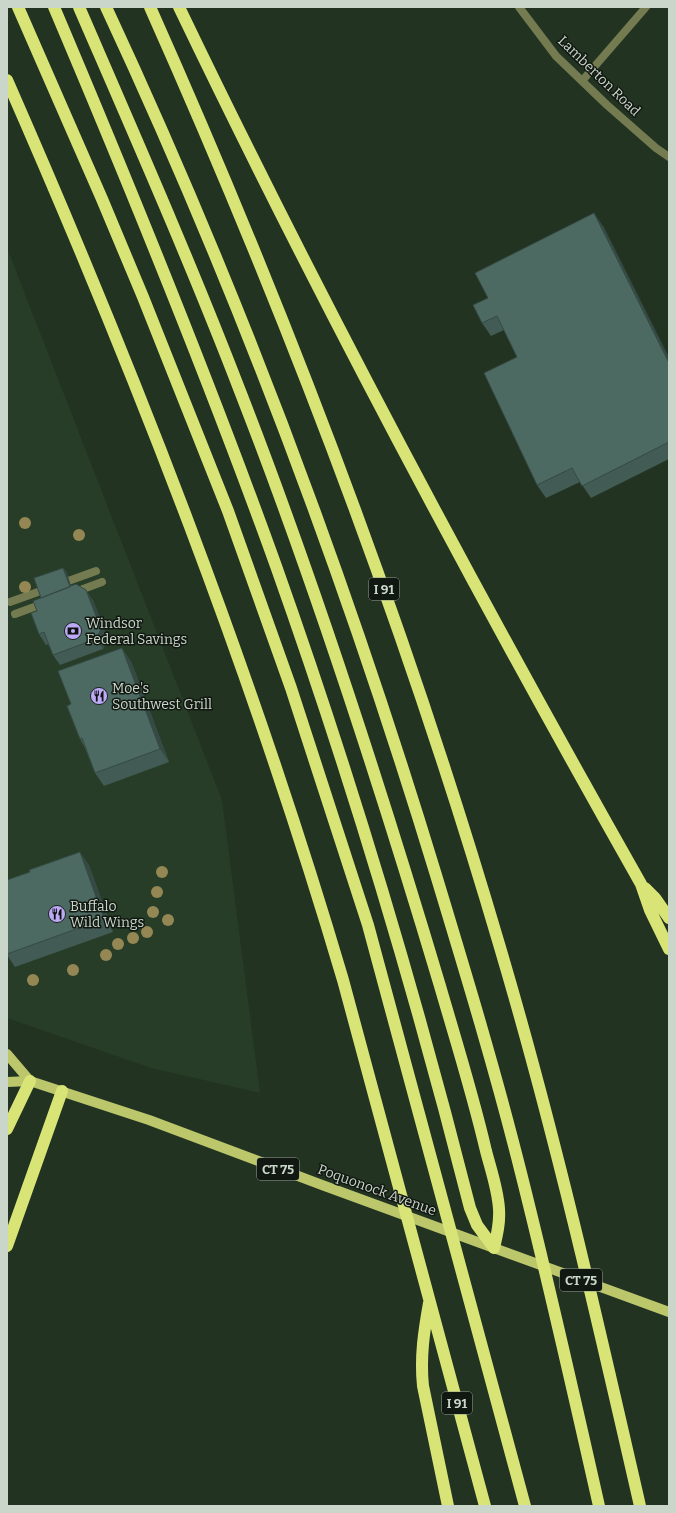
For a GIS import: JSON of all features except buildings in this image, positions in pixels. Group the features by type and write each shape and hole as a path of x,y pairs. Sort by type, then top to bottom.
{"highway":[{"path":"18,7 102,199 200,439 258,592 322,779 368,925 525,1506"},
{"path":"54,7 146,230 201,369 278,572 330,725 394,929 442,1099 470,1208 477,1225 494,1248"},
{"path":"79,7 173,226 241,392 326,628 368,750 412,892 463,1064 484,1141 499,1203 499,1223 494,1248"},
{"path":"106,7 180,173 249,339 342,588 384,710 480,1022 521,1172 564,1349 599,1506"},
{"name":"I 91","path":"150,7 219,163 288,332 345,480 389,602 457,806 498,938 536,1073 566,1189 640,1506"},
{"path":"179,7 287,227 416,477 575,768 641,884 650,910 669,948"},
{"name":"I 91","path":"7,80 53,184 126,360 183,506 266,737 319,901 382,1125 485,1506"},
{"path":"641,884 655,898 669,918"},
{"path":"7,1129 30,1081"},
{"path":"7,1246 62,1091"},
{"path":"429,1300 423,1336 421,1367 427,1405 448,1506"}],"main road":[{"path":"7,1054 30,1081"},
{"name":"Poquonock Avenue","path":"7,1082 30,1081 148,1120 669,1312"}],"street":[{"name":"Lamberton Road","path":"518,7 556,56 612,110 656,148 669,157"},
{"path":"582,80 646,7"},
{"path":"10,602 96,571"},
{"path":"66,595 102,582"},
{"path":"15,614 51,600"}],"shaded area":[{"path":"7,248 222,800 260,1093 151,1068 7,1018"}],"place":[{"name":"Windsor Federal Savings","path":"73,631"},
{"name":"Moe's Southwest Grill","path":"99,696"},
{"name":"Buffalo Wild Wings","path":"57,914"}]}
